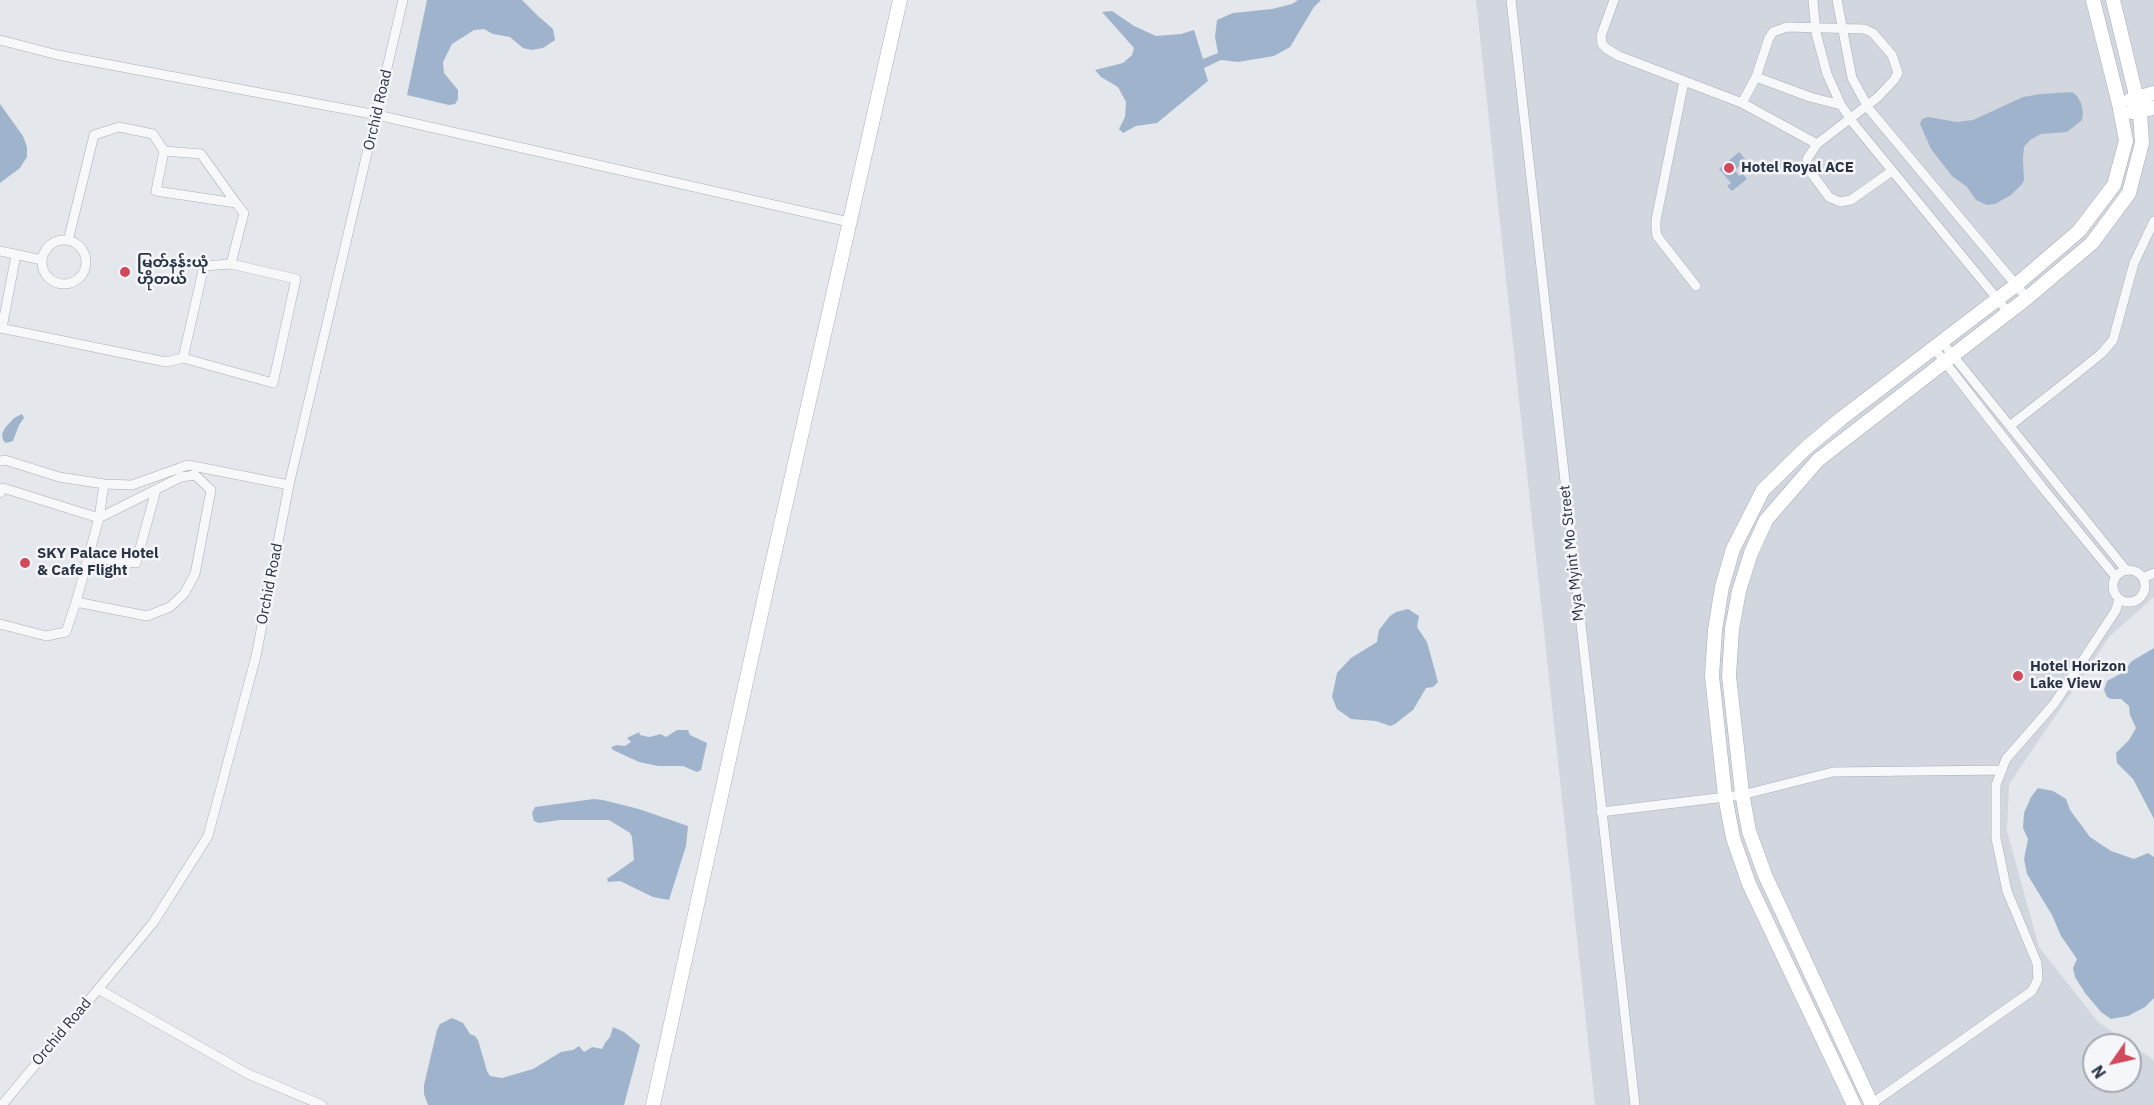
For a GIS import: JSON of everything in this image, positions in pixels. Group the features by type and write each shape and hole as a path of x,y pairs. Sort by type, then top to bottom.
{"main road":[{"path":"653,1105 770,573 900,0"},
{"path":"1854,1105 1749,884 1733,838 1725,796 1712,676 1715,630 1722,587 1733,549 1763,490 1806,448 1842,418 2016,285 2079,231 2114,185 2126,141 2093,0"},
{"path":"1871,1105 1765,875 1749,831 1742,795 1729,676 1732,629 1748,562 1762,528 1798,481 1818,460 2027,298 2092,243 2129,193 2142,143 2147,110 2138,97 2113,0"},
{"path":"2120,108 2138,97 2154,93"},
{"path":"2120,108 2147,110"}],"street":[{"name":"Orchid Road","path":"2,1105 153,923 208,836 256,656 289,484 403,0"},
{"name":"Mya Myint Mo Street","path":"1511,0 1635,1105"},
{"path":"1614,0 1601,36 1602,44 1619,56 1742,103 1817,144"},
{"path":"1813,0 1815,27 1827,74 1841,105 2008,312"},
{"path":"1837,0 1852,78 1867,105 2027,298"},
{"path":"1742,103 1756,77 1771,34 1780,28 1841,27 1864,29 1873,33 1892,55 1898,73 1894,80 1867,105 1817,144 1807,159 1807,167 1828,197 1840,202 1851,200 1892,171"},
{"path":"0,40 58,55 377,115 849,222"},
{"path":"1756,77 1810,97 1841,105"},
{"path":"1684,81 1656,229 1657,237 1696,286"},
{"path":"68,241 94,135 119,127 153,134 164,150 156,191 236,203"},
{"path":"164,150 201,154 244,213 231,264"},
{"path":"2011,425 2102,353 2113,340 2134,263 2154,221"},
{"path":"68,241 80,248 86,261 82,275 77,280 63,284 50,279 42,267 42,260 44,253 54,243 68,241"},
{"path":"0,251 42,260"},
{"path":"16,255 1,328 166,362 183,358 273,383 296,279 231,264 204,266 183,358"},
{"path":"1938,345 2042,487 2115,576"},
{"path":"1948,358 2011,425 2126,570 2139,573 2143,578 2145,584 2142,596 2131,602 2119,599 2112,588 2115,576 2126,570"},
{"path":"0,461 5,460 59,477 104,484 132,485 188,465 289,484"},
{"path":"0,493 3,488 99,518 181,477 195,475 211,490 195,574 184,594 170,608 147,616 76,602"},
{"path":"2042,487 2053,478"},
{"path":"0,624 46,636 66,632 89,558 99,518 104,484"},
{"path":"89,558 136,563 156,490"},
{"path":"2143,578 2154,573"},
{"path":"1871,1105 2032,991 2038,979 2037,963 2007,891 1996,838 1996,785 2006,759 2054,704 2116,610 2119,599"},
{"path":"1601,812 1742,795 1833,772 2002,770"},
{"path":"98,989 248,1074 322,1105"}],"shaded area":[{"path":"1476,0 2154,0 2154,597 2110,636 2009,784 2007,831 2039,947 2098,1022 2114,1033 2082,1033 2082,1093 2142,1093 2142,1052 2154,1060 2154,1105 1595,1105"}],"water":[{"path":"427,0 522,0 553,29 555,40 543,48 531,50 523,48 510,37 493,34 484,29 474,30 452,44 443,62 444,73 458,90 458,99 455,104 449,105 407,95"},
{"path":"1298,0 1321,0 1314,7 1290,47 1274,56 1238,62 1221,60 1204,68 1208,81 1157,123 1136,126 1123,133 1119,129 1125,117 1126,102 1118,87 1101,77 1095,70 1123,63 1132,55 1134,48 1102,12 1112,11 1134,26 1156,36 1181,34 1194,30 1203,59 1218,53 1215,37 1217,20 1233,13 1272,9 1292,4"},
{"path":"2072,92 2081,103 2082,120 2067,132 2041,134 2030,140 2024,147 2022,184 2011,195 1995,204 1987,205 1976,200 1967,187 1952,176 1931,149 1920,124 1922,119 1928,117 1957,122 1973,120 2023,97"},
{"path":"0,104 23,136 27,147 27,157 20,168 0,183"},
{"path":"1739,152 1746,160 1735,170 1739,176 1743,174 1747,179 1732,191 1727,186 1731,183 1719,169"},
{"path":"22,414 24,418 13,441 6,443 2,434 5,428 14,418"},
{"path":"1408,609 1419,616 1417,627 1427,642 1438,682 1433,687 1426,688 1413,710 1395,724 1390,726 1376,721 1351,719 1337,709 1332,697 1337,673 1351,658 1377,642 1379,630 1390,616"},
{"path":"2154,648 2154,819 2133,779 2117,763 2116,753 2129,740 2136,728 2129,706 2121,699 2107,697 2104,690 2107,681 2122,673 2132,661"},
{"path":"677,730 688,730 690,735 707,743 701,770 697,772 683,766 658,766 639,762 611,747 625,746 631,742 627,738 639,732 640,735 649,737 661,734 666,737"},
{"path":"2038,788 2053,791 2066,799 2070,810 2090,837 2111,851 2134,859 2148,853 2154,857 2154,998 2145,1007 2128,1016 2111,1019 2101,1012 2085,993 2075,977 2073,968 2077,959 2061,936 2052,915 2027,874 2024,859 2028,839 2023,828 2024,813"},
{"path":"594,799 639,809 688,826 686,846 669,900 653,897 620,881 608,882 607,879 634,860 630,833 609,820 560,820 539,823 534,821 532,813 535,807"},
{"path":"452,1018 463,1023 470,1034 478,1040 490,1076 502,1078 533,1069 561,1052 573,1050 579,1046 584,1052 592,1047 602,1049 613,1027 624,1032 640,1045 624,1105 428,1105 424,1085 437,1030 440,1024"}],"place":[{"name":"Hotel Royal ACE","path":"1729,168"},
{"name":"မြတ်နန်းယုံ ဟိုတယ်","path":"125,272"},
{"name":"SKY Palace Hotel & Cafe Flight","path":"25,563"},
{"name":"Hotel Horizon Lake View","path":"2018,676"}]}
